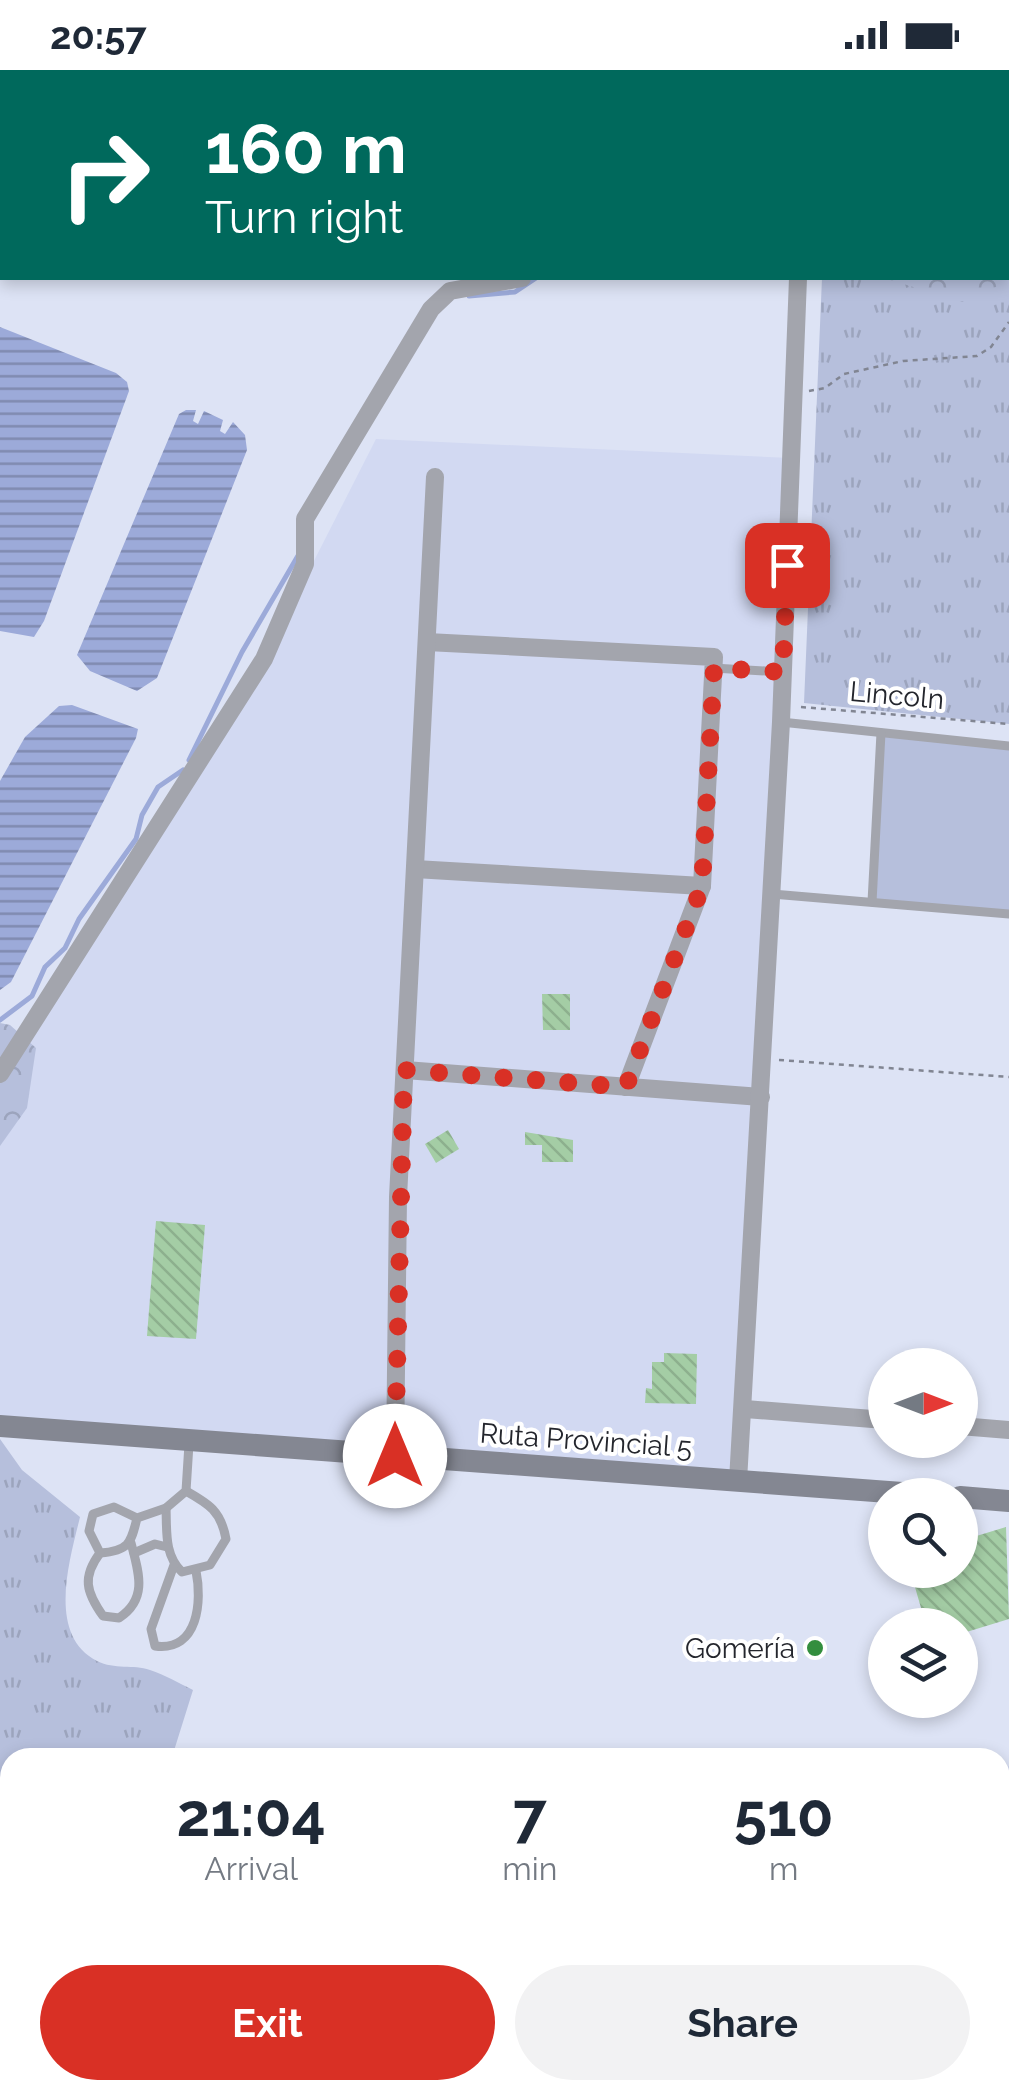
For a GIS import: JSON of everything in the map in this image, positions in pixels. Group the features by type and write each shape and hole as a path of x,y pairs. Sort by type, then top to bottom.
{"main road":[{"name":"Ruta Provincial 5","path":"0,1426 868,1490"},
{"path":"978,1499 1009,1501"}],"street":[{"path":"0,1074 264,659 305,564 305,519 431,309 450,291 511,280"},
{"path":"738,1481 781,714 798,280"},
{"path":"390,1456 404,1070 435,476"},
{"path":"427,642 714,657 702,886 626,1087"},
{"path":"415,869 702,886"},
{"path":"404,1070 761,1097"},
{"path":"745,1409 868,1419"},
{"path":"978,1427 1009,1430"}],"lane":[{"path":"714,668 783,672"},
{"path":"781,714 881,732 1009,746"},
{"path":"872,902 881,732"},
{"path":"772,894 1009,914"},
{"path":"100,1553 90,1531 93,1514 114,1508 136,1518 166,1508 186,1490 190,1441"},
{"path":"166,1508 167,1547 174,1565 182,1572 210,1565 226,1539 222,1519 214,1508 186,1490"},
{"path":"136,1518 132,1548 140,1595 134,1608 118,1618 103,1616 88,1594 87,1570 100,1553 122,1552 132,1548 155,1544 167,1547"},
{"path":"174,1565 151,1629 155,1646 165,1648 185,1636 196,1622 202,1599 196,1571"},
{"path":"134,1608 140,1617 156,1615"}],"path":[{"path":"793,394 825,388 844,374 903,361 977,356 991,347 1009,322"},
{"name":"Lincoln","path":"781,714 1009,724"},
{"path":"763,1059 1009,1078"}],"shaded area":[{"path":"0,327 116,373 127,382 129,391 44,621 34,637 0,631"},
{"path":"196,410 193,421 198,424 204,411 223,420 220,431 225,434 233,422 245,435 247,450 157,678 137,691 90,671 77,655 179,414"},
{"path":"376,439 791,458 738,1481 0,1425 0,1074 264,659"},
{"path":"72,705 138,729 136,738 11,982 0,990 0,781 25,737 59,706"}],"green space":[{"path":"822,280 1009,280 1009,724 804,703"},
{"path":"890,280 1009,280 962,302"},
{"path":"881,733 1009,746 1009,914 872,902"},
{"path":"0,1023 10,1025 36,1048 27,1108 0,1146"},
{"path":"0,1439 22,1470 80,1517 66,1595 71,1633 81,1649 104,1664 150,1670 193,1690 175,1748 0,1748"}],"building":[{"path":"542,994 570,994 570,1030 543,1030"},
{"path":"448,1130 459,1149 436,1163 425,1144"},
{"path":"525,1132 573,1140 573,1162 542,1162 542,1145 525,1145"},
{"path":"156,1221 205,1225 196,1339 147,1336"},
{"path":"664,1353 697,1354 696,1404 645,1403 646,1388 652,1389 652,1362 664,1362"},
{"path":"1006,1527 1009,1619 978,1628 978,1608 921,1608 915,1588 978,1588 978,1536"}],"waterway":[{"path":"469,296 515,292 533,280"},
{"path":"189,760 242,652 299,554"},
{"path":"0,1020 32,996 45,967 65,948 79,919 136,839 142,815 158,787 183,770"}],"place":[{"name":"Gomería","path":"815,1648"}],"route":[{"path":"395,1456 398,1197 404,1070 626,1087 702,886 714,668 783,672 787,565"}]}
